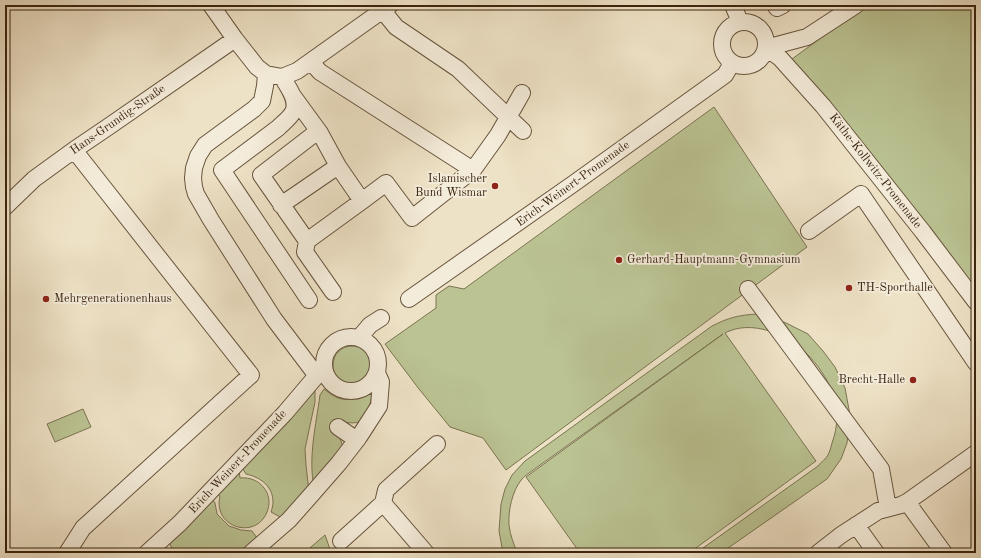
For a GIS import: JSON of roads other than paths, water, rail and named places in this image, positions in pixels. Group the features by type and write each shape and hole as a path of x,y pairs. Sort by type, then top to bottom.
{"street":[{"path":"211,5 257,67 266,74 282,77 297,72 387,8 396,27 458,69 523,131"},
{"path":"728,24 746,21 758,26 762,30 767,42 764,55 753,64 739,66 732,63 723,52 722,38 726,31 733,5"},
{"path":"775,5 777,8 783,5"},
{"path":"766,48 807,37 856,5"},
{"name":"Hans-Grundig-Straße","path":"5,207 34,179 235,39"},
{"name":"Käthe-Kollwitz-Promenade","path":"766,48 780,58 823,106 976,302"},
{"path":"311,62 320,72 473,170"},
{"name":"Erich-Weinert-Promenade","path":"409,299 725,75 732,63"},
{"path":"266,74 262,101 254,109 204,145 194,168 193,178 196,194 274,319 332,383 348,391 366,387 372,381 377,373 377,356 373,348 359,338 370,325 381,318"},
{"path":"282,77 362,201"},
{"path":"333,292 305,252 307,241 386,183 412,218 473,170 498,135 522,93"},
{"path":"293,96 295,104 293,112 286,121 222,170 309,300"},
{"path":"307,241 261,174 318,131"},
{"path":"67,553 83,528 251,375 74,150"},
{"path":"282,205 338,166"},
{"path":"809,231 861,194 976,363"},
{"path":"748,289 881,469 888,508"},
{"name":"Erich-Weinert-Promenade","path":"147,553 180,523 285,413 321,372 328,350 341,339 350,337 359,338"},
{"path":"251,553 289,520 340,463 357,440 380,406 381,382 377,373"},
{"path":"338,427 357,440"},
{"path":"341,541 383,503 386,490 436,444"},
{"path":"818,553 841,535 878,511 888,508 895,508 907,502 976,453"},
{"path":"907,502 944,553"},
{"path":"383,503 426,553"},
{"path":"856,525 876,553"}],"place":[{"name":"Islamischer Bund Wismar","path":"495,186"},
{"name":"Gerhard-Hauptmann-Gymnasium","path":"619,260"},
{"name":"TH-Sporthalle","path":"849,288"},
{"name":"Mehrgenerationenhaus","path":"46,299"},
{"name":"Brecht-Halle","path":"913,380"}]}
